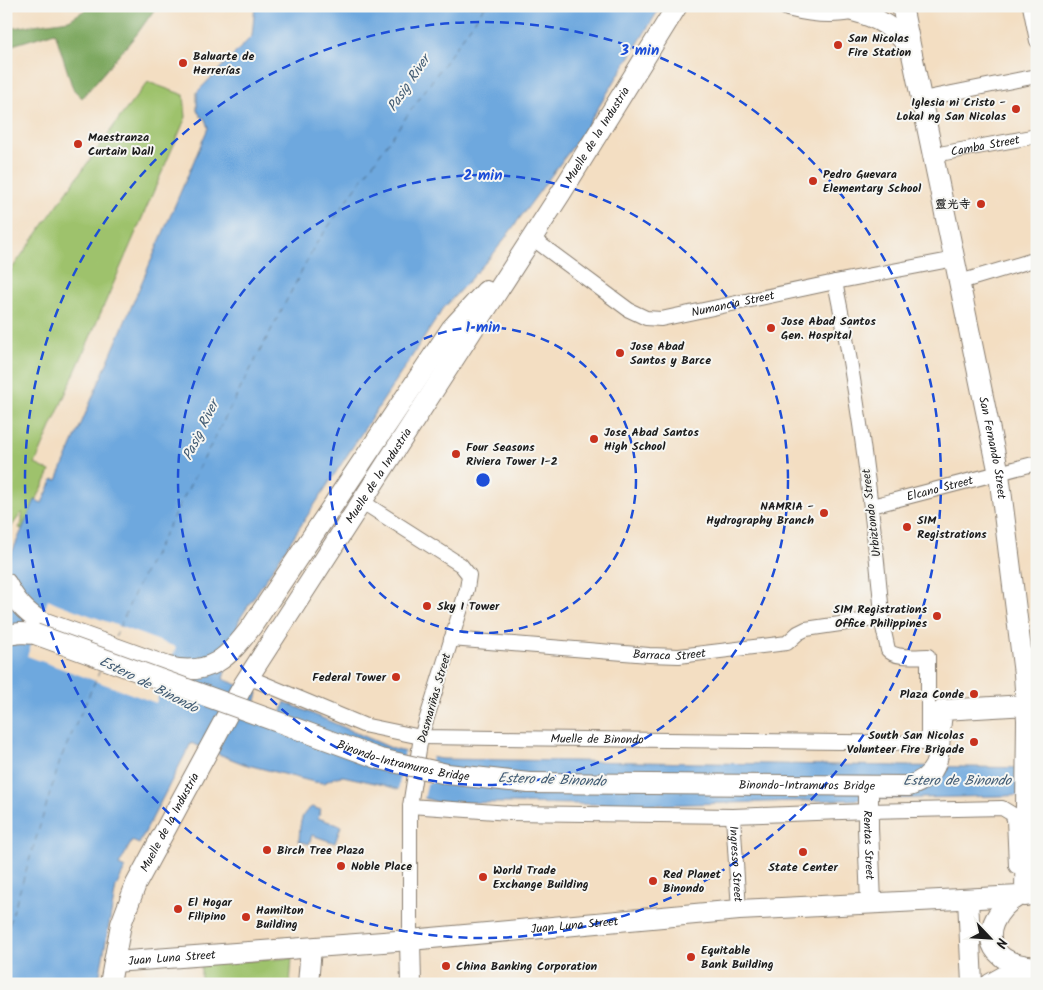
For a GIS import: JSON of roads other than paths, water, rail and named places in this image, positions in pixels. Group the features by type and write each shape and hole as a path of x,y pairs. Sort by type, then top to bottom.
{"street":[{"name":"Muelle de la Industria","path":"110,984 121,924 136,884 244,683 528,244 677,6"},
{"path":"788,6 812,12 837,13 875,6"},
{"name":"San Fernando Street","path":"902,6 999,474 1030,673 1026,715 1026,896"},
{"path":"1030,6 1037,41"},
{"path":"853,11 881,20 904,40 912,52"},
{"path":"922,99 1037,76"},
{"name":"Camba Street","path":"934,155 1037,136"},
{"name":"Numancia Street","path":"528,244 629,310 646,318 661,319 955,259"},
{"path":"6,583 22,608 40,620 168,667 188,671 215,663 234,649 252,626 451,329 528,244"},
{"path":"960,282 1037,259"},
{"name":"Urbiztondo Street","path":"835,282 847,340 872,506 881,618 888,650 896,655 928,656 936,710"},
{"name":"Elcano Street","path":"872,506 1037,463"},
{"name":"Dasmariñas Street","path":"361,501 461,565 469,575 467,589 420,743 411,800 411,984"},
{"name":"Barraca Street","path":"451,639 669,656 787,643 798,633 806,629 881,618"},
{"name":"Binondo-Intramuros Bridge","path":"6,635 35,634 380,759 447,774 529,783 868,801 918,783 929,777 936,767 938,747 936,710"},
{"name":"Muelle de Binondo","path":"244,683 420,743 923,744 928,740 936,710"},
{"path":"936,710 1026,715"},
{"path":"411,800 510,813 733,816 868,801 1002,808 1012,814 1015,823 1026,896"},
{"name":"Rentas Street","path":"868,801 871,903"},
{"name":"Ingresso Street","path":"733,816 739,910"},
{"path":"1037,818 1035,823 1034,885 1032,892 1002,908 991,932 992,945 1000,956 1022,965 1037,967"},
{"name":"Juan Luna Street","path":"114,962 410,940 739,910 1026,896"},
{"path":"968,899 986,983 1008,974 1037,967"},
{"path":"308,984 311,948"}],"water":[{"path":"255,6 661,6 582,134 494,253 443,309 239,620 223,679 258,693 255,704 281,714 285,702 396,750 441,759 1037,768 1037,795 651,805 437,802 384,785 343,776 324,783 314,782 244,764 191,743 139,844 132,841 119,865 125,868 116,887 98,984 6,984 6,566 35,500 42,503 53,479 57,480 208,128 205,119 201,117 197,110 197,92 252,36"},
{"path":"312,807 321,810 318,818 341,826 335,843 312,835 309,844 299,841 302,817"}],"place":[{"name":"San Nicolas Fire Station","path":"838,45"},
{"name":"Baluarte de Herrerías","path":"183,63"},
{"name":"Iglesia ni Cristo - Lokal ng San Nicolas","path":"1016,109"},
{"name":"Maestranza Curtain Wall","path":"78,144"},
{"name":"Pedro Guevara Elementary School","path":"813,181"},
{"name":"靈光寺","path":"981,204"},
{"name":"Jose Abad Santos Gen. Hospital","path":"771,328"},
{"name":"Jose Abad Santos y Barce","path":"620,353"},
{"name":"Jose Abad Santos High School","path":"594,439"},
{"name":"Four Seasons Riviera Tower 1-2","path":"456,454"},
{"name":"NAMRIA - Hydrography Branch","path":"824,513"},
{"name":"SIM Registrations","path":"907,527"},
{"name":"Sky I Tower","path":"427,606"},
{"name":"SIM Registrations Office Philippines","path":"937,616"},
{"name":"Federal Tower","path":"396,677"},
{"name":"Plaza Conde","path":"974,694"},
{"name":"South San Nicolas Volunteer Fire Brigade","path":"974,742"},
{"name":"Birch Tree Plaza","path":"267,850"},
{"name":"State Center","path":"803,852"},
{"name":"Noble Place","path":"341,866"},
{"name":"World Trade Exchange Building","path":"483,877"},
{"name":"Red Planet Binondo","path":"653,881"},
{"name":"El Hogar Filipino","path":"178,909"},
{"name":"Hamilton Building","path":"246,917"},
{"name":"Equitable Bank Building","path":"691,957"},
{"name":"China Banking Corporation","path":"446,966"}],"water label":[{"name":"Pasig River","path":"408,83"},
{"name":"Pasig River","path":"200,430"},
{"name":"Estero de Binondo","path":"149,684"},
{"name":"Estero de Binondo","path":"552,779"},
{"name":"Estero de Binondo","path":"957,780"}]}
